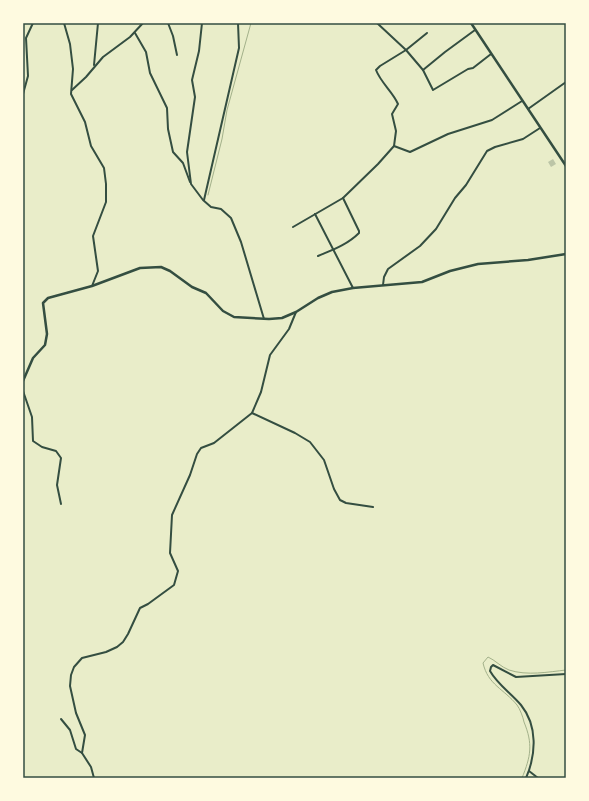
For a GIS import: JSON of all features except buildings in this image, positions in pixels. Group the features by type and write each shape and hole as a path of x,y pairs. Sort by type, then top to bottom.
{"street":[{"path":"23,41 33,23"},
{"path":"64,23 70,44 73,69 71,94 85,122 92,146 104,168 106,184 106,202 93,236 98,271 92,286"},
{"path":"94,67 98,23"},
{"path":"72,90 86,78 103,57 135,33 143,23"},
{"path":"168,23 173,36 177,55"},
{"path":"191,184 187,152 195,97 192,80 199,51 202,23"},
{"path":"203,200 239,48 238,23"},
{"path":"377,23 406,50 423,70 433,90 468,69 473,68 491,54"},
{"path":"470,23 566,166"},
{"path":"423,70 475,30"},
{"path":"135,33 146,52 150,72 168,108 168,130 173,152 183,163 187,177 203,200 211,207 221,208 231,218 241,242 264,319"},
{"path":"293,227 343,198 394,146 396,131 392,114 398,104 376,70 427,34"},
{"path":"23,94 28,76 26,38"},
{"path":"528,110 566,82"},
{"path":"394,146 410,152 448,134 492,120 522,101"},
{"path":"383,285 384,277 388,269 420,246 436,229 487,151 495,147 523,139 540,128"},
{"path":"318,256 333,251 359,233 343,198"},
{"path":"315,214 353,288"},
{"path":"23,381 33,358 45,345 47,334 43,304 48,298 92,286 140,268 161,267 170,271 192,287 206,293 223,311 234,317 264,319 282,318 332,292 353,288 422,282 450,270 478,264 528,260 566,254"},
{"path":"82,753 85,736 76,713 70,686 70,674 82,658 106,652 117,647 123,642 140,608 174,585 178,571 170,553 172,515 190,475 197,454 202,448 214,443 252,413 261,392 270,354 289,330 296,312"},
{"path":"23,391 32,417 34,441 42,447 56,451 61,458 56,485 61,504"},
{"path":"252,413 295,433 310,442 324,460 334,489 340,500 346,503 373,507"},
{"path":"526,778 532,763 534,748 533,728 522,706 494,679 490,671 491,667 493,665 516,677 566,674"},
{"path":"61,719 70,730 76,749 82,753 91,767 94,778"},
{"path":"529,771 538,778"}],"waterway":[{"path":"208,195 222,139 227,110 251,23"},
{"path":"522,778 530,750 529,737 522,715 517,705 489,677 483,663 488,657 506,669 523,673 566,670"}]}
